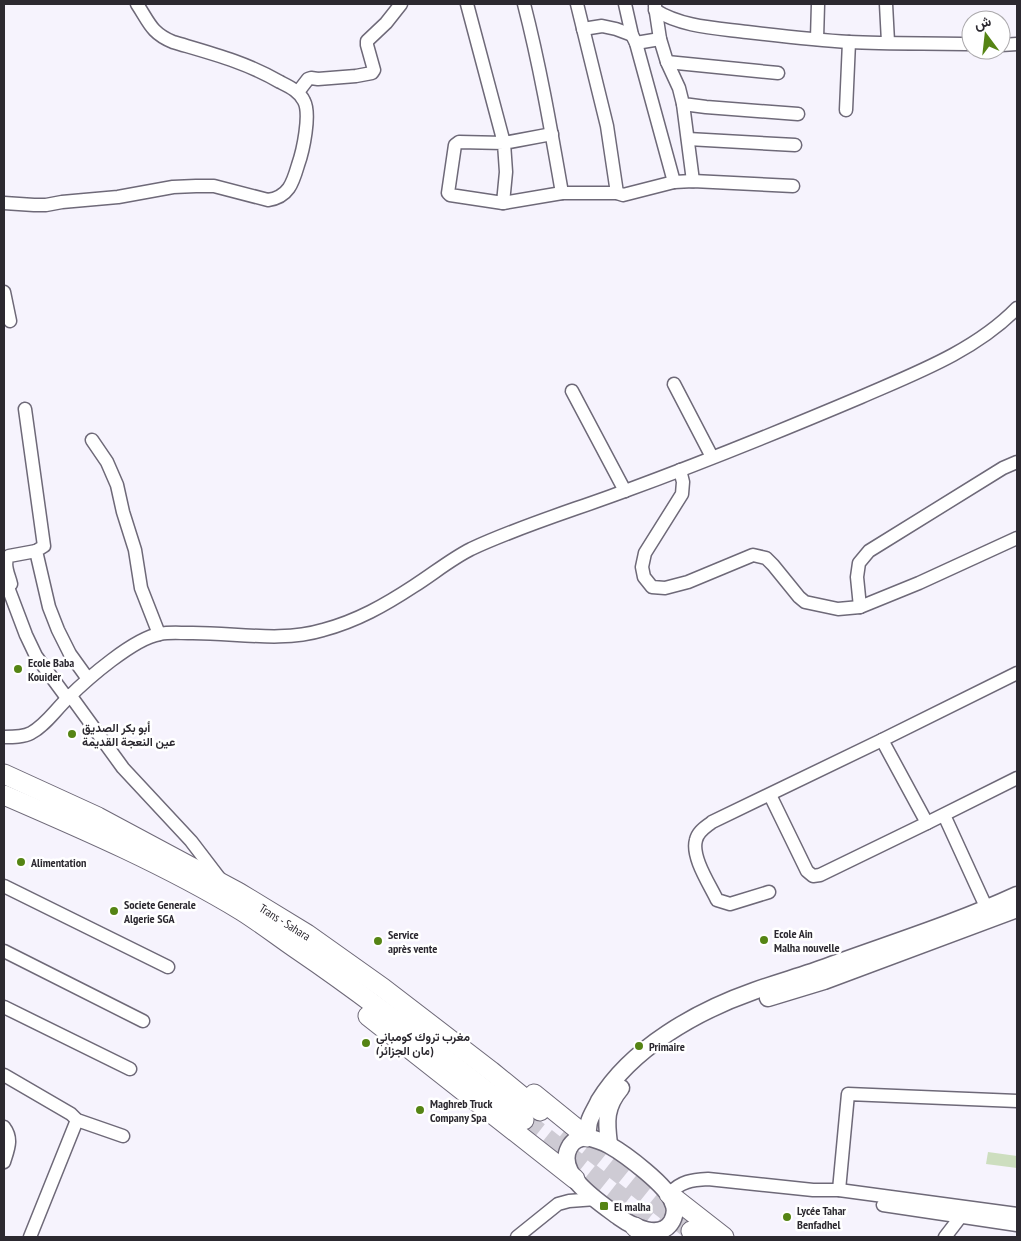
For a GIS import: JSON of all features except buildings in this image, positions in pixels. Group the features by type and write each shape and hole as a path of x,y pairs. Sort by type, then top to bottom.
{"highway":[{"name":"Trans - Sahara","path":"4,774 98,817 225,885 307,934 383,988 540,1110"},
{"name":"Trans - Sahara","path":"4,795 155,863 244,912 330,972 524,1120"},
{"path":"330,972 355,1006 575,1179"},
{"path":"383,988 409,997 421,1004 587,1137"},
{"path":"669,1194 724,1237"}],"main road":[{"path":"587,1137 589,1122 594,1111 618,1074 659,1040 704,1013 753,991 822,969 987,909 1017,895"},
{"path":"609,1144 608,1112 619,1090 647,1062 688,1032 735,1008 824,981 1017,909"},
{"path":"587,1137 609,1144 627,1156 669,1194 674,1203 675,1213 666,1229 652,1233 642,1232 596,1199 575,1179 568,1166 567,1151 572,1143 579,1138 587,1137"}],"street":[{"path":"4,204 46,204 118,197 173,187 196,186 214,186 268,200 284,193 292,184 300,159 306,124 305,102 298,92 269,75 228,58 164,39 154,31 137,4"},
{"path":"298,92 308,79 311,78 356,76 372,73 374,70 366,45 367,41 386,23 401,4"},
{"path":"467,4 504,143 506,172 503,203"},
{"path":"524,4 552,134 562,193"},
{"path":"577,4 607,126 617,192"},
{"path":"625,4 674,182"},
{"path":"817,39 818,4"},
{"path":"886,4 888,42"},
{"path":"655,7 662,14 684,22 709,27 849,42 961,44"},
{"path":"655,7 660,39 667,62 679,88 683,104 693,181"},
{"path":"583,29 602,26 616,29 634,39 660,39"},
{"path":"846,110 849,42"},
{"path":"667,62 778,72"},
{"path":"683,104 798,114"},
{"path":"552,134 504,143 456,143 448,191 450,195 503,203 562,193 617,192 623,195 674,182 693,181 793,186"},
{"path":"688,140 795,145"},
{"path":"4,292 10,321"},
{"path":"4,737 28,735 39,728 88,679 112,660 140,642 159,634 208,633 295,636 350,622 373,611 469,550 558,514 680,470 932,366 991,332 1017,308"},
{"path":"674,384 712,457"},
{"path":"572,391 624,491"},
{"path":"21,623 5,563 9,556 36,551 44,546 25,409"},
{"path":"92,440 107,462 117,485 134,550 141,588 159,634"},
{"path":"860,607 857,578 859,563 870,551 1003,468 1017,462"},
{"path":"680,470 683,482 682,494 645,553 642,567 644,577 652,588 665,588 688,582 753,555 766,558 805,602 838,609 860,607 919,583 1017,538"},
{"path":"36,551 49,606 55,622 70,654 88,679"},
{"path":"4,578 36,656 123,768 191,841 225,885"},
{"path":"769,892 730,904 718,900 698,861 696,840 701,831 712,822 1017,673"},
{"path":"882,740 927,824"},
{"path":"770,795 807,871 813,876 820,875 927,824 1017,778"},
{"path":"944,815 987,909"},
{"path":"4,886 168,967"},
{"path":"4,951 143,1021"},
{"path":"4,1007 130,1069"},
{"path":"4,1075 71,1114 77,1120 123,1136"},
{"path":"839,1190 848,1094 1017,1101"},
{"path":"30,1237 77,1120"},
{"path":"4,1127 10,1143 4,1162"},
{"path":"669,1194 676,1186 703,1179 813,1190 839,1190 965,1212 1017,1225"},
{"path":"813,1190 837,1198 965,1212 1017,1214"},
{"path":"517,1237 558,1204 569,1201 596,1199"},
{"path":"946,1237 965,1212"}],"green space":[{"path":"988,1152 1017,1156 1017,1168 986,1164"}],"tunnel":[{"path":"524,1120 672,1237"},
{"path":"565,1130 691,1231"}],"place":[{"name":"Ecole Baba Kouider","path":"18,669"},
{"name":"أبو بكر الصديق عين النعجة القديمة","path":"72,734"},
{"name":"Alimentation","path":"21,862"},
{"name":"Societe Generale Algerie SGA","path":"114,911"},
{"name":"Ecole Ain Malha nouvelle","path":"764,940"},
{"name":"Service après vente","path":"378,941"},
{"name":"مغرب تروك كومباني (مان الجزائر)","path":"366,1043"},
{"name":"Primaire","path":"639,1046"},
{"name":"Maghreb Truck Company Spa","path":"420,1110"},
{"name":"El malha","path":"604,1206"},
{"name":"Lycée Tahar Benfadhel","path":"787,1217"}]}
